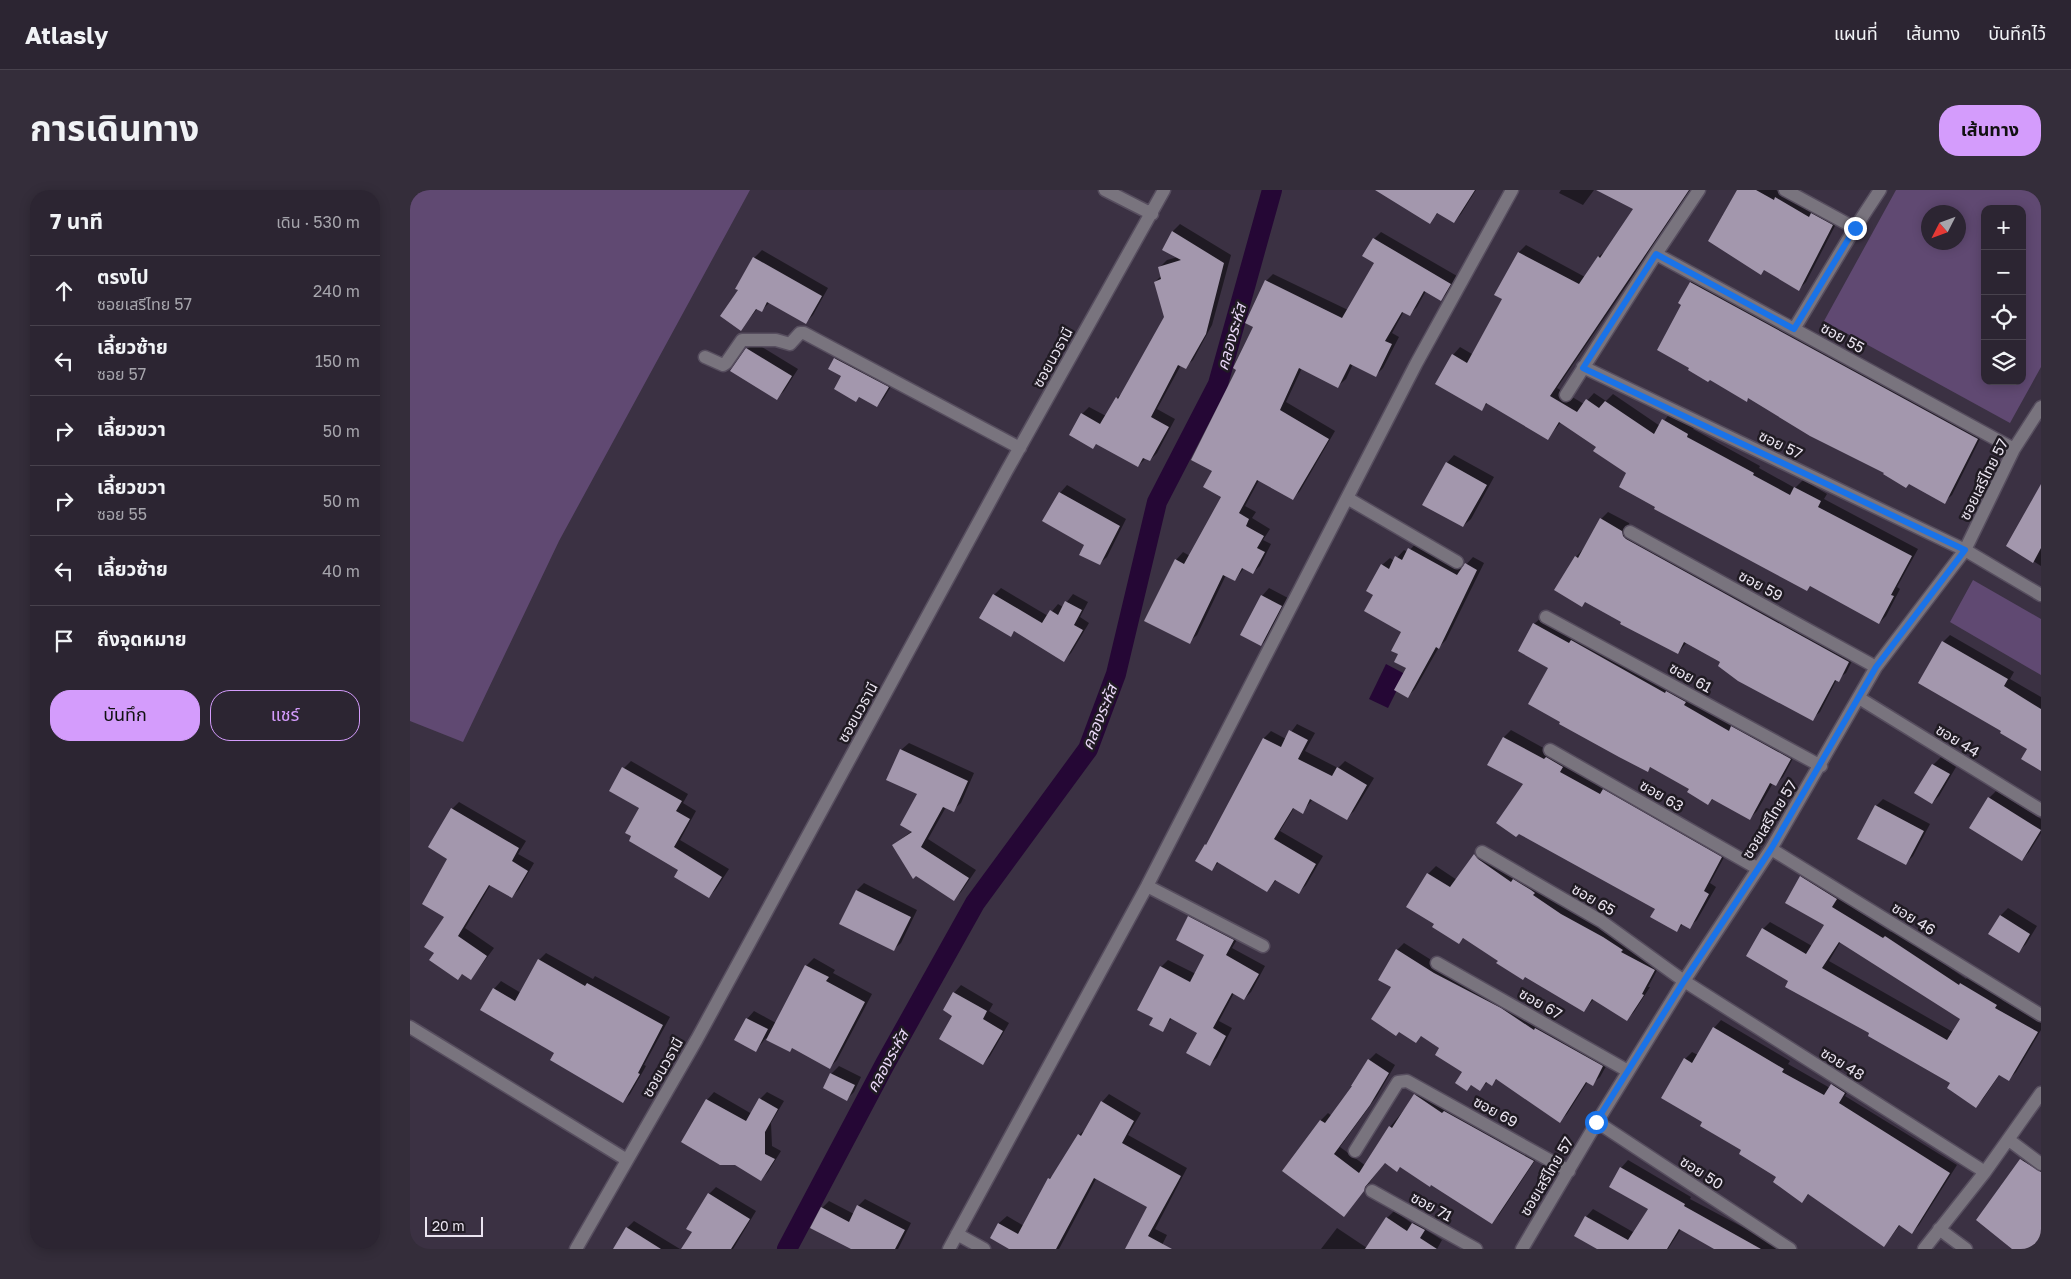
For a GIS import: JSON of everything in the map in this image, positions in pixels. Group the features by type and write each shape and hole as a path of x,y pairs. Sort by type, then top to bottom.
{"street":[{"path":"1105,190 1152,214"},
{"name":"ซอยนวธานี","path":"576,1249 697,1039 1020,448 1164,190"},
{"path":"949,1249 1147,886 1416,364 1512,190"},
{"path":"1566,395 1699,190"},
{"path":"1785,190 1855,228"},
{"path":"1794,329 1880,190"},
{"name":"ซอย 55","path":"1656,254 2014,449"},
{"path":"705,357 722,365 726,364 742,340 776,340 790,344 804,333 1020,448"},
{"name":"ซอย 57","path":"1583,368 1965,550 2041,595"},
{"name":"ซอยเสรีไทย 57","path":"1522,1249 1596,1122 1684,981 1771,849 1821,766 1876,667 1965,550 2014,449 2041,407"},
{"path":"1347,498 1457,562"},
{"name":"ซอย 59","path":"1630,532 1876,667"},
{"name":"ซอย 61","path":"1546,617 1821,766"},
{"name":"ซอย 44","path":"1859,698 2041,810"},
{"name":"ซอย 63","path":"1550,750 1758,868"},
{"name":"ซอย 46","path":"1771,849 2041,1015"},
{"name":"ซอย 65","path":"1482,852 1601,921 1684,981"},
{"path":"1147,886 1263,946"},
{"name":"ซอย 67","path":"1437,963 1628,1071"},
{"name":"ซอย 48","path":"1684,981 1985,1172"},
{"path":"410,1027 627,1160"},
{"name":"ซอย 69","path":"1355,1152 1398,1082 1408,1081 1569,1171"},
{"path":"1924,1249 2009,1140 2041,1093"},
{"name":"ซอย 50","path":"1596,1122 1790,1249"},
{"path":"2009,1140 2041,1164"},
{"name":"ซอย 71","path":"1372,1191 1476,1249"},
{"path":"1939,1229 1966,1249"},
{"path":"957,1234 984,1249"}],"shaded area":[{"path":"410,190 750,190 559,541 463,742 410,721"},
{"path":"1896,190 2041,190 2041,367 2010,423 1824,321"},
{"path":"1973,580 2041,619 2041,675 1950,622"},
{"path":"1386,664 1405,674 1388,708 1369,699"}],"building":[{"path":"1375,190 1475,190 1454,223 1437,213 1430,224"},
{"path":"1596,190 1689,190 1550,396 1577,412 1586,399 1599,408 1605,401 1654,434 1662,419 1688,434 1687,437 1754,473 1753,475 1790,495 1794,487 1821,501 1818,507 1912,556 1891,595 1894,596 1879,624 1810,586 1807,591 1654,509 1655,507 1619,487 1626,473 1593,451 1596,447 1559,422 1548,440 1486,403 1482,411 1435,384 1452,354 1467,363 1502,299 1494,295 1518,252 1579,284 1598,256 1600,258 1633,209"},
{"path":"1737,190 1756,190 1774,200 1775,197 1809,217 1811,213 1833,225 1799,291 1764,270 1761,275 1708,241"},
{"path":"1172,231 1224,263 1206,334 1186,369 1178,365 1151,417 1169,427 1150,461 1143,458 1138,467 1096,444 1093,449 1069,435 1081,413 1100,424 1116,397 1118,399 1164,317 1154,282 1161,279 1158,267 1181,260 1162,250"},
{"path":"1373,238 1451,284 1441,301 1424,291 1410,316 1402,312 1385,341 1392,344 1376,377 1350,364 1338,388 1299,368 1280,410 1329,439 1293,500 1257,480 1239,513 1249,519 1246,526 1264,536 1257,548 1265,552 1253,574 1242,568 1235,581 1223,575 1190,644 1144,621 1175,559 1184,564 1221,497 1203,487 1212,471 1191,460 1236,370 1233,368 1253,327 1245,323 1265,280 1342,318 1374,263 1362,256"},
{"path":"753,257 822,296 806,324 767,302 762,312 756,309 741,331 720,316 738,290 735,289"},
{"path":"1690,282 1978,439 1945,504 1909,484 1906,488 1884,473 1810,436 1748,398 1747,402 1710,380 1708,382 1688,370 1689,368 1657,350 1681,305 1678,303"},
{"path":"746,348 792,376 777,400 730,371"},
{"path":"834,358 889,387 877,407 859,397 856,402 834,389 841,376 828,369"},
{"path":"1446,462 1487,485 1463,527 1422,505"},
{"path":"2041,484 2041,548 2033,563 2006,546"},
{"path":"1059,492 1120,526 1100,565 1079,555 1084,545 1042,521"},
{"path":"1600,518 1622,531 1626,539 1849,662 1839,682 1835,680 1813,721 1738,681 1718,666 1720,662 1684,642 1678,654 1620,624 1621,622 1585,602 1582,607 1554,590 1575,556 1578,558"},
{"path":"1408,548 1457,575 1465,563 1477,570 1439,649 1436,647 1408,698 1394,690 1406,668 1394,662 1398,654 1391,651 1401,632 1364,611 1373,595 1366,591 1381,564 1389,569 1395,556 1402,560"},
{"path":"993,594 1042,623 1050,610 1058,615 1065,601 1082,610 1074,625 1083,630 1064,662 1014,631 1011,637 979,618"},
{"path":"1261,595 1282,606 1261,646 1240,635"},
{"path":"1533,623 1569,643 1571,640 1665,693 1666,691 1686,702 1684,705 1729,731 1731,726 1791,759 1776,786 1770,783 1750,820 1712,799 1708,805 1687,792 1689,789 1650,767 1648,772 1559,724 1560,722 1528,704 1548,668 1518,651"},
{"path":"1942,641 2008,679 2004,686 2041,709 2041,771 2021,759 2027,749 2000,733 2001,731 1918,683"},
{"path":"1289,730 1308,740 1298,759 1332,776 1337,767 1367,785 1347,820 1310,799 1303,814 1293,808 1274,839 1316,864 1299,894 1275,880 1267,892 1217,862 1212,871 1195,861 1206,845 1263,738 1281,747"},
{"path":"1503,737 1544,759 1546,757 1563,767 1560,772 1600,794 1603,789 1722,857 1704,891 1709,894 1690,929 1681,924 1677,932 1650,917 1655,909 1519,834 1516,837 1496,823 1523,784 1487,765"},
{"path":"900,749 968,781 954,812 943,807 921,847 969,878 954,901 916,876 913,879 892,845 912,832 900,825 917,794 886,780"},
{"path":"1932,764 1950,774 1932,804 1914,793"},
{"path":"622,767 682,801 676,811 690,819 674,847 722,877 709,898 674,877 678,870 629,841 631,836 625,833 639,808 609,791"},
{"path":"1988,797 2041,830 2022,861 1969,828"},
{"path":"1875,805 1924,831 1906,865 1857,839"},
{"path":"451,808 519,848 512,861 528,871 512,898 489,885 458,936 487,956 471,980 462,974 458,980 429,960 434,953 424,947 444,917 422,904 447,859 428,847"},
{"path":"1474,854 1478,859 1511,882 1513,879 1531,890 1535,893 1533,895 1561,914 1603,937 1623,950 1621,952 1655,970 1642,994 1644,995 1627,1021 1592,999 1584,1012 1525,977 1523,980 1496,963 1498,961 1463,938 1459,944 1432,927 1434,924 1406,907 1427,873 1450,887"},
{"path":"1800,876 1837,899 1832,907 1883,938 1885,936 1959,985 1960,983 1997,1005 1995,1008 2038,1032 2009,1081 1999,1075 1976,1108 1947,1088 1950,1083 1868,1036 1869,1033 1785,987 1788,981 1746,956 1762,928 1806,954 1824,925 1785,903","holes":["1839,942 1960,1019 1947,1040 1822,968"]},
{"path":"856,890 911,917 894,951 839,924"},
{"path":"2000,915 2030,934 2019,953 1988,934"},
{"path":"1188,916 1234,940 1226,955 1259,974 1244,1000 1232,993 1213,1028 1226,1036 1210,1066 1186,1053 1197,1033 1170,1018 1163,1032 1149,1025 1153,1018 1137,1010 1160,966 1190,982 1204,955 1176,940"},
{"path":"1396,949 1434,973 1501,1008 1534,1030 1535,1028 1603,1066 1593,1086 1586,1082 1560,1123 1496,1079 1492,1086 1486,1082 1480,1091 1471,1085 1467,1091 1455,1083 1462,1072 1435,1055 1439,1048 1421,1036 1416,1043 1399,1032 1396,1036 1371,1019 1391,987 1378,980"},
{"path":"538,959 585,986 587,983 663,1025 638,1073 640,1074 623,1103 550,1060 554,1053 480,1010 493,988 515,1001"},
{"path":"805,965 829,977 826,981 865,1002 830,1069 792,1048 790,1052 766,1040"},
{"path":"953,992 987,1011 983,1019 1003,1031 983,1065 939,1039 952,1016 943,1010"},
{"path":"746,1018 768,1029 756,1052 734,1040"},
{"path":"1713,1027 1784,1069 1782,1072 1824,1095 1831,1084 1845,1093 1839,1103 1950,1173 1912,1234 1899,1225 1884,1247 1808,1194 1802,1203 1773,1182 1776,1177 1739,1154 1741,1150 1700,1126 1702,1122 1661,1098 1684,1058 1692,1063"},
{"path":"1368,1059 1389,1073 1370,1105 1334,1154 1359,1173 1389,1126 1392,1128 1414,1094 1442,1113 1444,1111 1534,1161 1492,1224 1400,1167 1397,1172 1385,1163 1344,1217 1282,1171 1320,1120 1325,1123 1352,1086"},
{"path":"830,1073 855,1085 847,1101 823,1088"},
{"path":"759,1098 778,1109 765,1132 765,1154 775,1159 761,1181 735,1165 720,1165 681,1142 706,1099 746,1121"},
{"path":"1101,1101 1134,1121 1122,1143 1181,1176 1148,1236 1172,1249 1125,1249 1147,1207 1094,1178 1056,1249 1009,1249 990,1238 998,1223 1018,1234 1048,1178 1050,1179 1078,1134 1081,1136"},
{"path":"2020,1159 2041,1172 2041,1249 2012,1249 1976,1220"},
{"path":"1620,1167 1685,1204 1684,1206 1761,1249 1714,1249 1679,1229 1667,1249 1597,1249 1574,1236 1585,1216 1628,1240 1648,1209 1609,1187"},
{"path":"708,1193 750,1219 731,1249 681,1249 692,1232 686,1229"},
{"path":"857,1205 905,1230 895,1249 851,1249 810,1228 821,1207 849,1222"},
{"path":"1386,1217 1407,1231 1412,1223 1425,1230 1420,1238 1437,1249 1365,1249"},
{"path":"626,1227 661,1249 613,1249"}],"waterway":[{"name":"คลองระหัส","path":"787,1249 885,1064 975,903 1088,749 1116,674 1157,502 1218,384 1272,190"}],"route":[{"path":"1596,1122 1684,981 1771,849 1821,766 1876,667 1965,550 1583,368 1656,254 1794,329 1855,228"}]}
